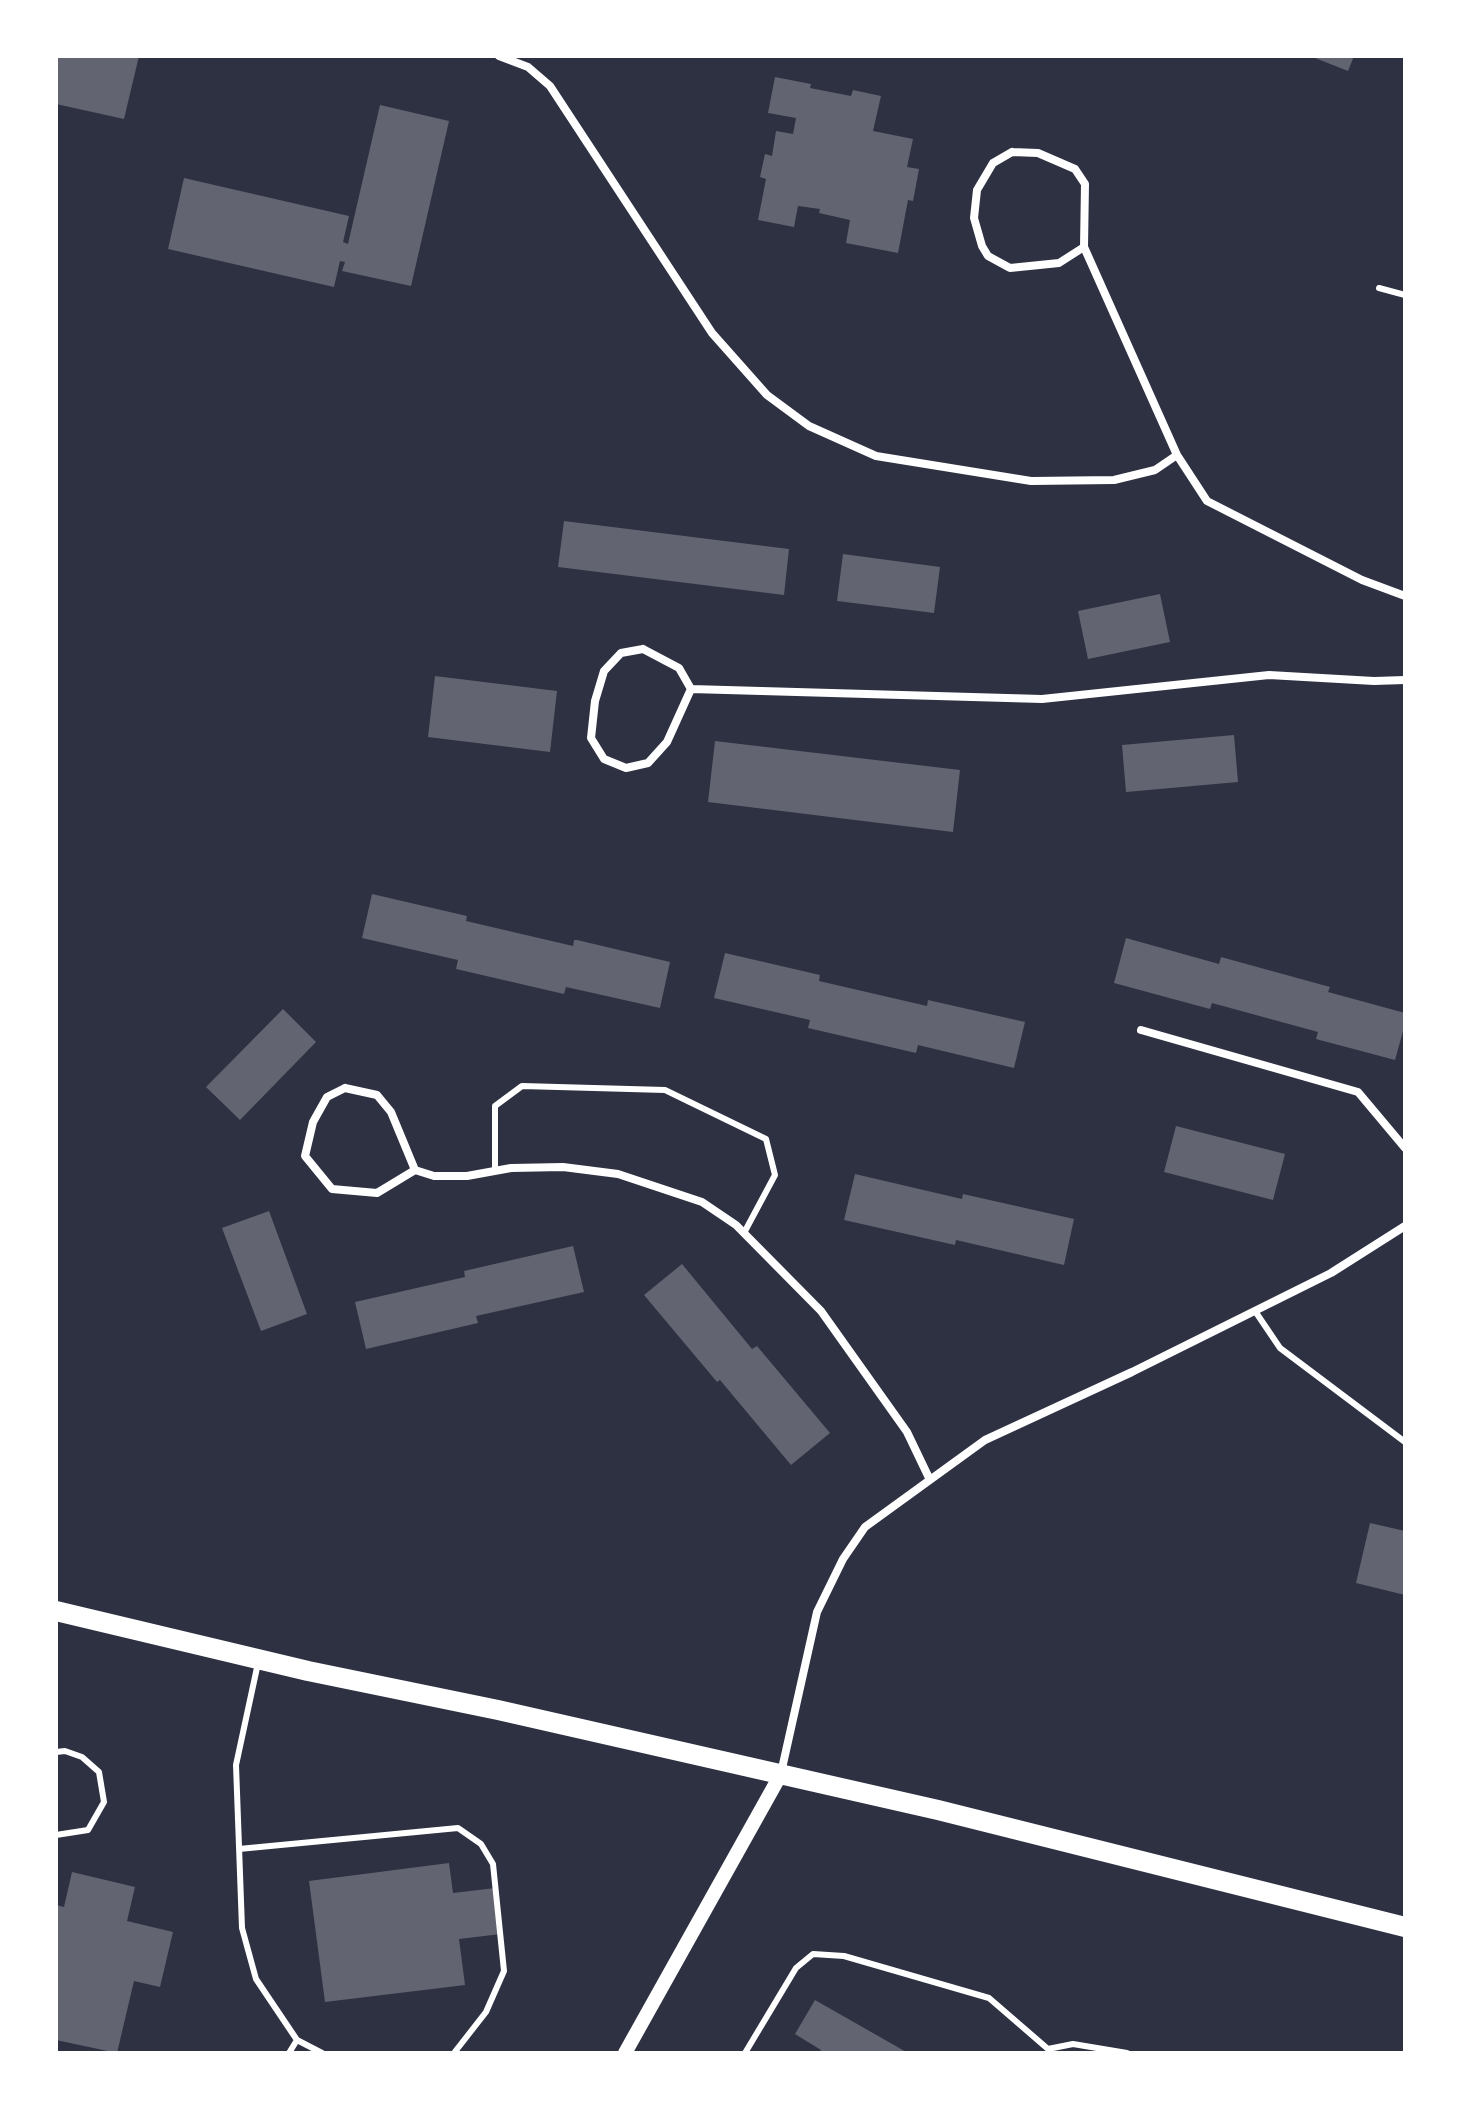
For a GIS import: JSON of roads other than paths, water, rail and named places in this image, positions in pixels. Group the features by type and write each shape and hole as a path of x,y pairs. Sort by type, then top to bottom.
{"main road":[{"path":"56,1611 781,1774 1405,1927"}],"street":[{"path":"499,56 528,67 550,86 712,333 767,395 809,426 876,456 1031,481 1114,480 1155,470 1177,455"},
{"path":"1084,247 1059,263 1010,268 988,256 974,218 977,190 993,163 1012,152 1038,153 1075,169 1085,184 1084,247 1177,455 1207,501 1362,580 1405,596"},
{"path":"643,649 679,668 691,689 667,742 648,763 626,768 604,759 591,738 595,701 604,671 621,653 643,649"},
{"path":"691,689 1042,699 1269,675 1405,680"},
{"path":"1141,1030 1358,1092 1405,1148"},
{"path":"415,1170 391,1112 377,1095 345,1088 327,1097 313,1122 305,1156 332,1189 377,1193 415,1170 434,1176 467,1176 563,1167 618,1174 702,1202 744,1233 821,1311 907,1432 930,1480"},
{"path":"625,2053 781,1774 817,1612 843,1559 865,1527 985,1440 1132,1372 1331,1273 1403,1230"}],"lane":[{"path":"1379,288 1405,295"},
{"path":"495,1171 495,1106 522,1086 665,1090 766,1139 775,1175 744,1233"},
{"path":"1255,1311 1280,1348 1405,1442"},
{"path":"259,1659 236,1765 242,1928 256,1979 297,2040 322,2053"},
{"path":"56,1752 65,1751 82,1757 99,1772 104,1802 88,1830 56,1835"},
{"path":"239,1849 458,1828 481,1844 493,1864 504,1971 486,2012 454,2053"},
{"path":"745,2053 796,1968 813,1954 844,1956 989,1998 1047,2051 1073,2044 1127,2053"},
{"path":"289,2053 297,2040"}]}
